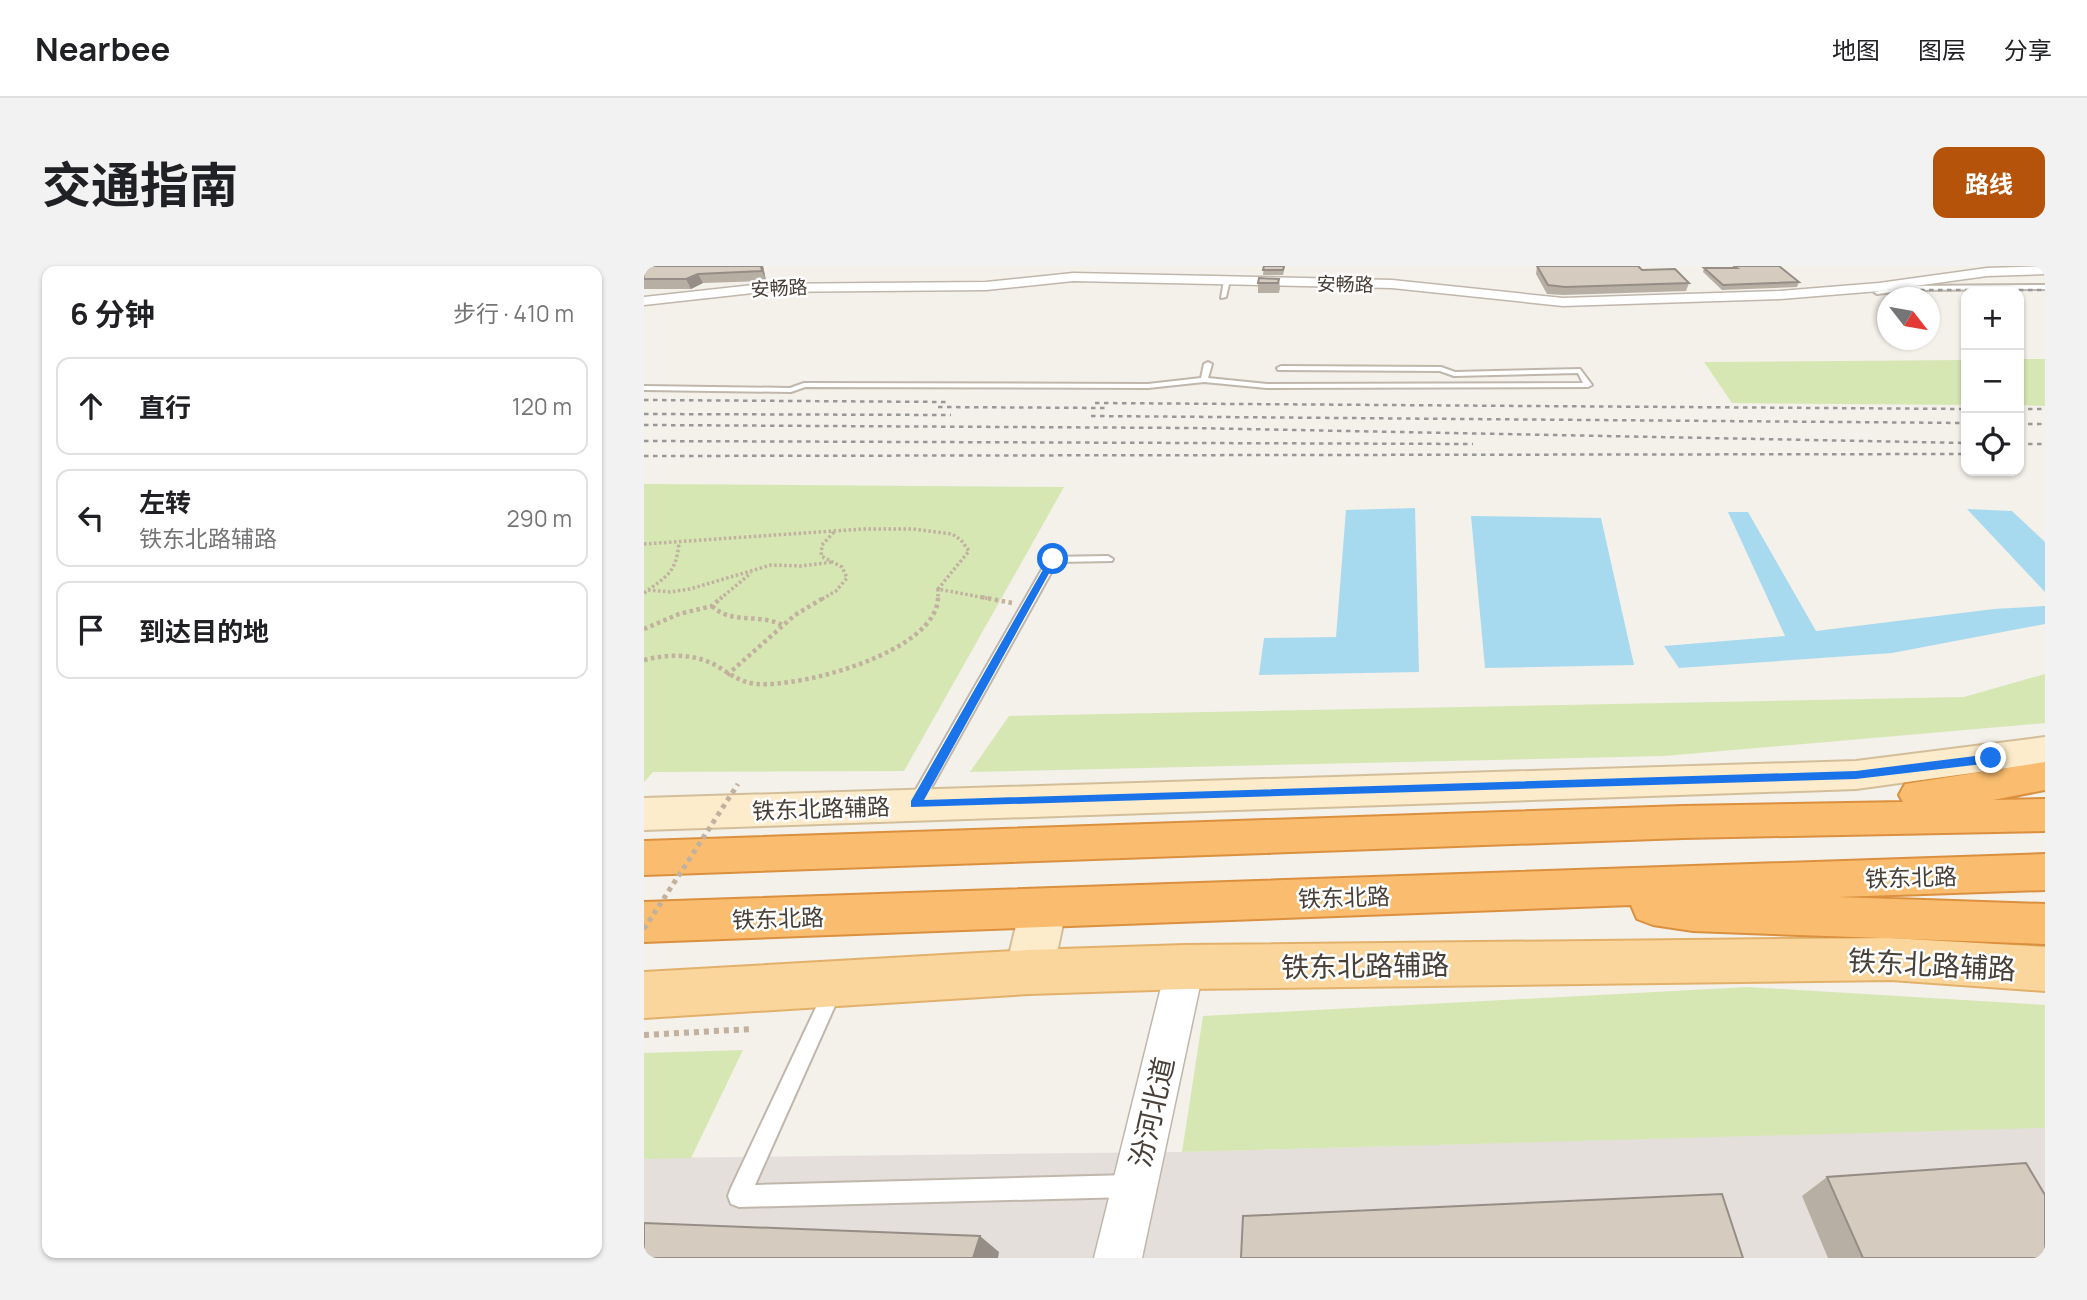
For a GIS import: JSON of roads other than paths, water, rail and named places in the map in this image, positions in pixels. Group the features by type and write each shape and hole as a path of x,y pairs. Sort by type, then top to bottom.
{"highway":[{"path":"1683,822 1776,808 1970,790 2045,776"},
{"path":"644,858 1683,822 2045,815"},
{"name":"铁东北路","path":"644,922 2045,872"},
{"path":"1543,892 1693,912 2045,924"}],"main road":[{"name":"铁东北路辅路","path":"644,995 1029,972 1185,967 1891,959 2045,969"}],"street":[{"name":"安畅路","path":"644,301 792,286 986,286 1073,277 1401,285 1563,302 1780,295 1880,287 1987,272 2045,271"},
{"name":"铁东北路辅路","path":"644,814 1856,775 2045,750"},
{"path":"1029,972 1043,909"},
{"name":"汾河北道","path":"1118,1258 1185,967"}],"lane":[{"path":"1223,297 1227,280"},
{"path":"1940,288 2045,287"},
{"path":"1204,380 1208,364"},
{"path":"644,388 791,390 804,385 1148,386 1204,380 1267,386 1588,385 1580,372 1454,373 1441,369 1281,368"},
{"path":"915,804 1053,559 1108,559"},
{"path":"836,983 739,1196 1134,1186"}],"water":[{"path":"1415,508 1419,672 1259,675 1264,638 1336,637 1346,510"},
{"path":"1967,509 2012,511 2045,542 2045,592"},
{"path":"1728,512 1748,512 1816,631 1994,609 2045,606 2045,624 1892,653 1679,668 1664,646 1785,636"},
{"path":"1471,516 1601,518 1634,665 1485,668"}],"railway":[{"path":"1940,290 2045,290"},
{"path":"644,400 948,402"},
{"path":"1095,403 1961,409"},
{"path":"938,407 1106,408"},
{"path":"2024,409 2045,409"},
{"path":"644,414 951,415"},
{"path":"1091,416 1961,423"},
{"path":"2024,424 2045,424"},
{"path":"644,425 1192,428 1961,443"},
{"path":"644,441 1473,444"},
{"path":"2024,444 2045,444"},
{"path":"644,456 1961,454"}]}
